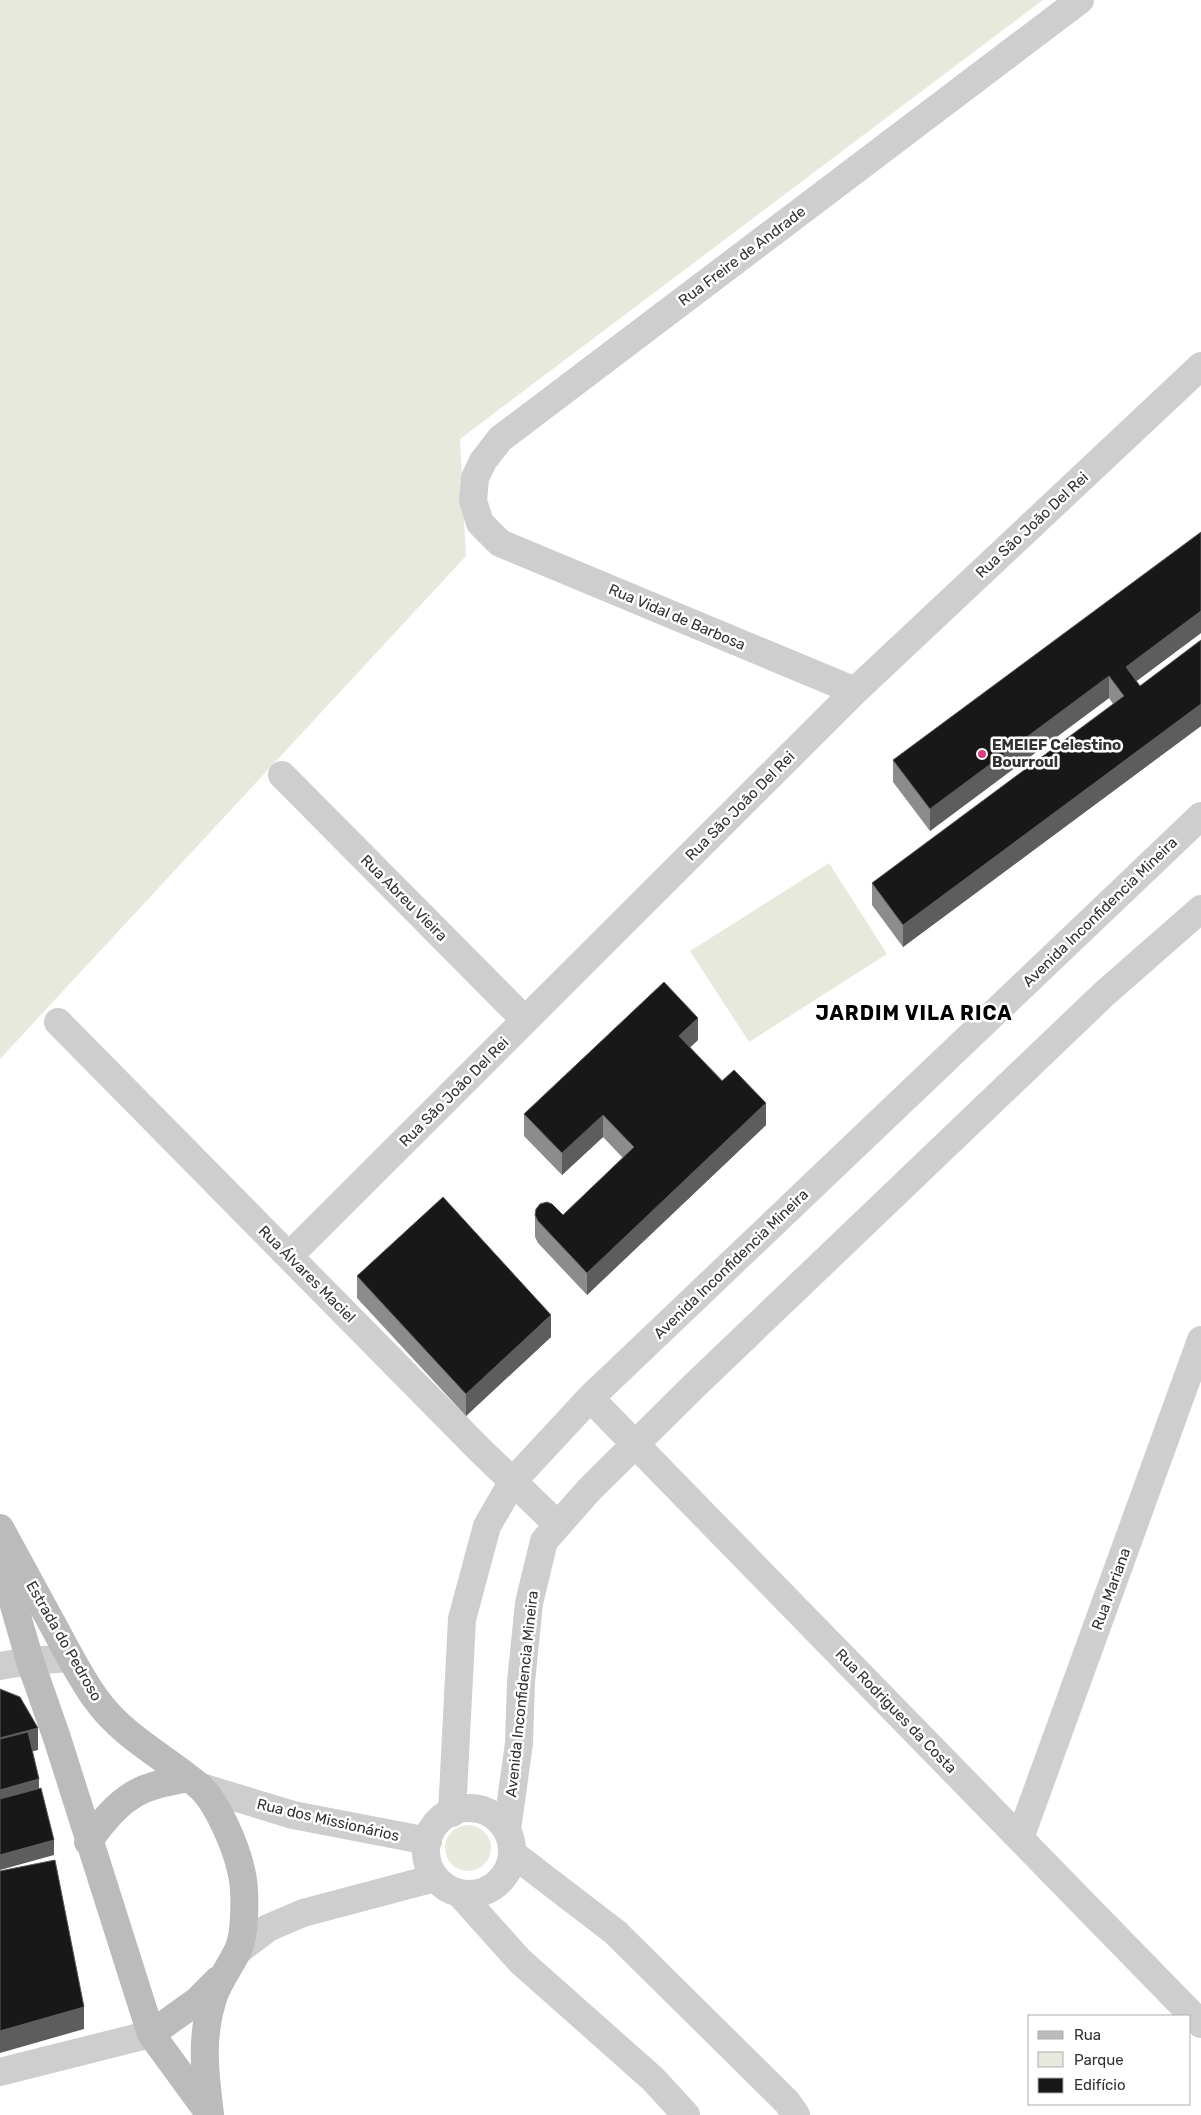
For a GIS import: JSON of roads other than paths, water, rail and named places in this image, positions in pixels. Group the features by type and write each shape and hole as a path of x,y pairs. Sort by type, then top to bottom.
{"main road":[{"name":"Estrada do Pedroso","path":"0,1528 70,1658 96,1700 136,1741 194,1783 221,1817 232,1841 242,1871 244,1921 239,1950 221,1978 213,1999 203,2056 210,2114"},
{"name":"Estrada do Pedroso","path":"0,1557 30,1661 57,1738 88,1842 151,2034 210,2114"},
{"path":"88,1842 105,1818 122,1802 151,1786 194,1783"},
{"path":"151,2034 197,2002 221,1978"}],"street":[{"name":"Rua Freire de Andrade","path":"500,543 480,524 473,501 475,478 483,461 500,439 1080,0"},
{"name":"Rua São João Del Rei","path":"289,1256 855,691 1201,366"},
{"name":"Rua Vidal de Barbosa","path":"500,543 855,691"},
{"name":"Rua Abreu Vieira","path":"282,775 525,1020"},
{"name":"Avenida Inconfidencia Mineira","path":"452,1812 462,1619 487,1526 513,1481 590,1398 1201,816"},
{"name":"Avenida Inconfidencia Mineira","path":"510,1841 520,1743 521,1682 529,1603 544,1541 558,1524 694,1386 1104,994 1201,909"},
{"name":"Rua Álvares Maciel","path":"58,1022 480,1450 558,1524"},
{"name":"Rua Mariana","path":"1020,1838 1201,1340"},
{"name":"Rua Rodrigues da Costa","path":"590,1398 1201,2024"},
{"path":"0,1666 30,1661 70,1658"},
{"name":"Rua dos Missionários","path":"194,1783 293,1815 428,1841"},
{"path":"510,1841 509,1867 501,1880 489,1889 474,1894 459,1893 446,1887 435,1878 429,1866 427,1854 428,1841 432,1829 452,1812 476,1809 488,1813 499,1820 510,1841 615,1932 787,2102 796,2115"},
{"path":"239,1950 268,1928 303,1913 435,1878"},
{"path":"459,1893 520,1961 653,2079 686,2115"},
{"path":"0,2072 151,2034"}],"place":[{"name":"EMEIEF Celestino Bourroul","path":"982,754"}],"district":[{"name":"JARDIM VILA RICA","path":"914,1013"}]}
